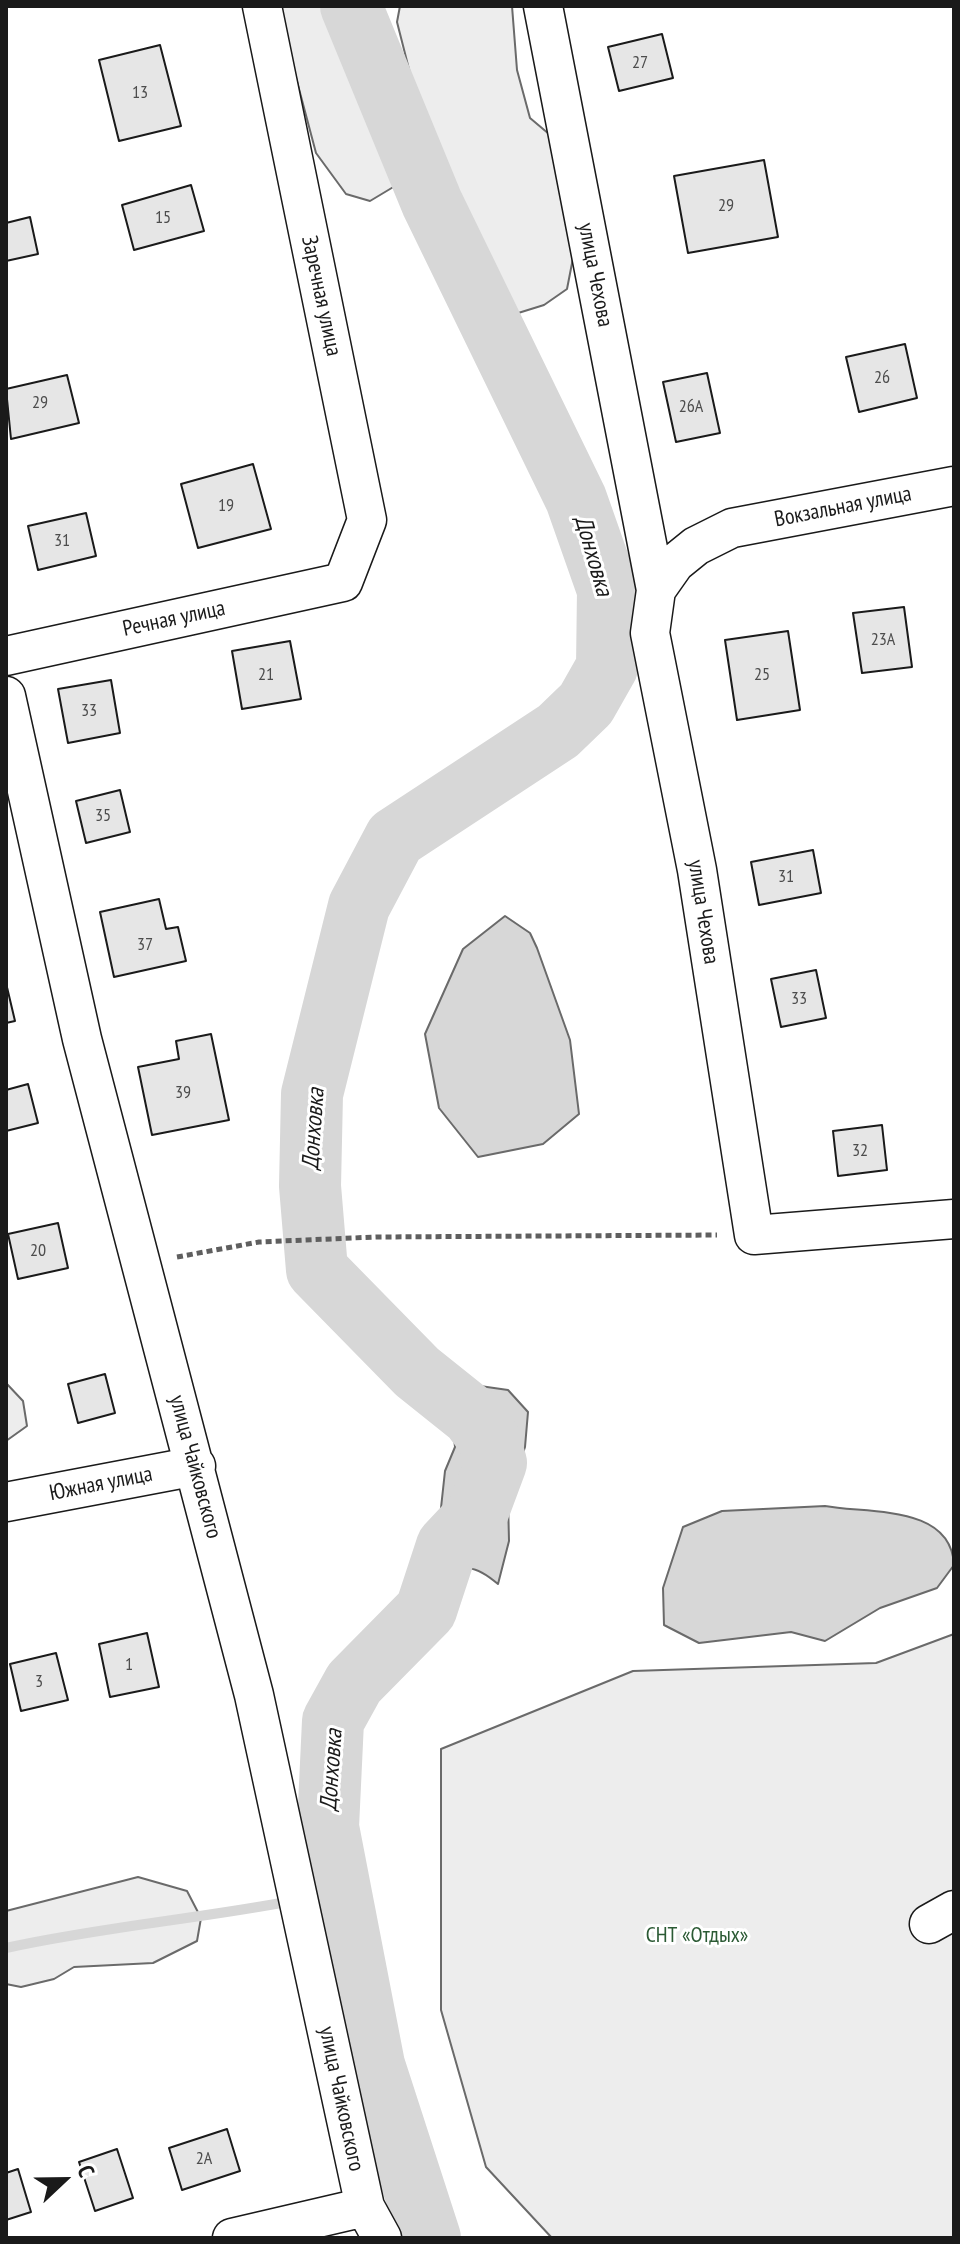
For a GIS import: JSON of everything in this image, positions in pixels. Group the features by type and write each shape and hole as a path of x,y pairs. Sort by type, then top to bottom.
{"street":[{"name":"Заречная улица","path":"262,6 367,520 343,582"},
{"name":"улица Чехова","path":"543,6 656,590 650,633 697,870 754,1235"},
{"name":"Вокзальная улица","path":"732,528 954,486"},
{"name":"улица Чехова","path":"656,590 675,563 696,546 732,528"},
{"name":"Речная улица","path":"6,656 343,582"},
{"name":"улица Чайковского","path":"6,696 82,1039 254,1695 373,2222"},
{"path":"754,1235 954,1219"},
{"name":"Южная улица","path":"6,1502 196,1466"},
{"path":"232,2238 373,2222"}],"path":[{"path":"139,1264 259,1242 376,1237 754,1235"}],"shaded area":[{"path":"277,6 343,6 397,146 400,183 370,201 346,194 316,153"},
{"path":"400,6 512,6 517,70 530,118 549,134 574,253 567,289 544,305 515,314 491,296 429,148 397,22"},
{"path":"505,916 530,933 537,948 570,1040 579,1114 543,1144 478,1157 439,1108 425,1034 463,949"},
{"path":"6,1383 23,1401 27,1426 6,1441"},
{"path":"466,1384 508,1390 528,1412 525,1447 508,1499 509,1541 498,1584 482,1572 468,1568 436,1579 428,1559 440,1517 445,1471 455,1447 453,1428 436,1397 437,1388"},
{"path":"825,1506 884,1512 923,1522 939,1531 949,1545 954,1565 937,1588 880,1608 825,1641 791,1632 699,1643 664,1625 663,1588 683,1527 722,1511"},
{"name":"СНТ «Отдых»","path":"954,1634 954,2238 552,2238 486,2167 441,2010 441,1749 633,1671 876,1663"},
{"path":"138,1877 187,1891 201,1918 197,1941 153,1963 74,1967 54,1979 21,1987 6,1984 6,1911"}],"building":[{"path":"662,34 673,78 619,91 608,47"},
{"path":"160,45 181,126 119,141 99,60"},
{"path":"764,160 778,237 688,253 674,176"},
{"path":"191,185 204,231 134,250 122,205"},
{"path":"30,217 38,254 6,261 6,223"},
{"path":"905,344 917,398 859,412 846,357"},
{"path":"707,373 720,433 676,442 663,382"},
{"path":"67,375 79,423 11,439 6,389"},
{"path":"253,464 271,529 198,548 181,484"},
{"path":"86,513 96,556 38,570 28,526"},
{"path":"904,607 912,667 862,673 853,613"},
{"path":"788,631 800,710 737,720 725,640"},
{"path":"290,641 301,699 242,709 232,651"},
{"path":"111,680 120,733 68,743 58,689"},
{"path":"120,790 130,832 86,843 76,801"},
{"path":"813,850 821,893 759,905 751,862"},
{"path":"159,899 166,929 178,927 186,961 114,977 100,912"},
{"path":"816,970 826,1018 781,1027 771,979"},
{"path":"6,983 15,1021 6,1023"},
{"path":"211,1034 229,1120 152,1135 138,1067 179,1059 176,1041"},
{"path":"28,1084 38,1123 6,1131 6,1090"},
{"path":"882,1125 887,1170 838,1176 833,1131"},
{"path":"58,1223 68,1268 18,1279 8,1234"},
{"path":"105,1374 115,1413 78,1423 68,1384"},
{"path":"147,1633 159,1687 110,1697 99,1644"},
{"path":"56,1653 68,1700 21,1711 10,1664"},
{"path":"227,2129 240,2171 182,2190 169,2148"},
{"path":"117,2149 133,2198 95,2211 79,2162"},
{"path":"18,2169 31,2212 6,2220 6,2173"}],"waterway":[{"name":"Донховка","path":"351,6 432,203 576,499 608,590 607,667 586,704 558,731 395,838 359,906 312,1094 310,1186 317,1270 417,1372 472,1416 489,1439 496,1463 477,1514 447,1546 426,1610 354,1683 333,1721 328,1827 374,2065 430,2238"},
{"path":"306,1894 320,1883 328,1827"},
{"path":"6,1948 292,1901"}]}
